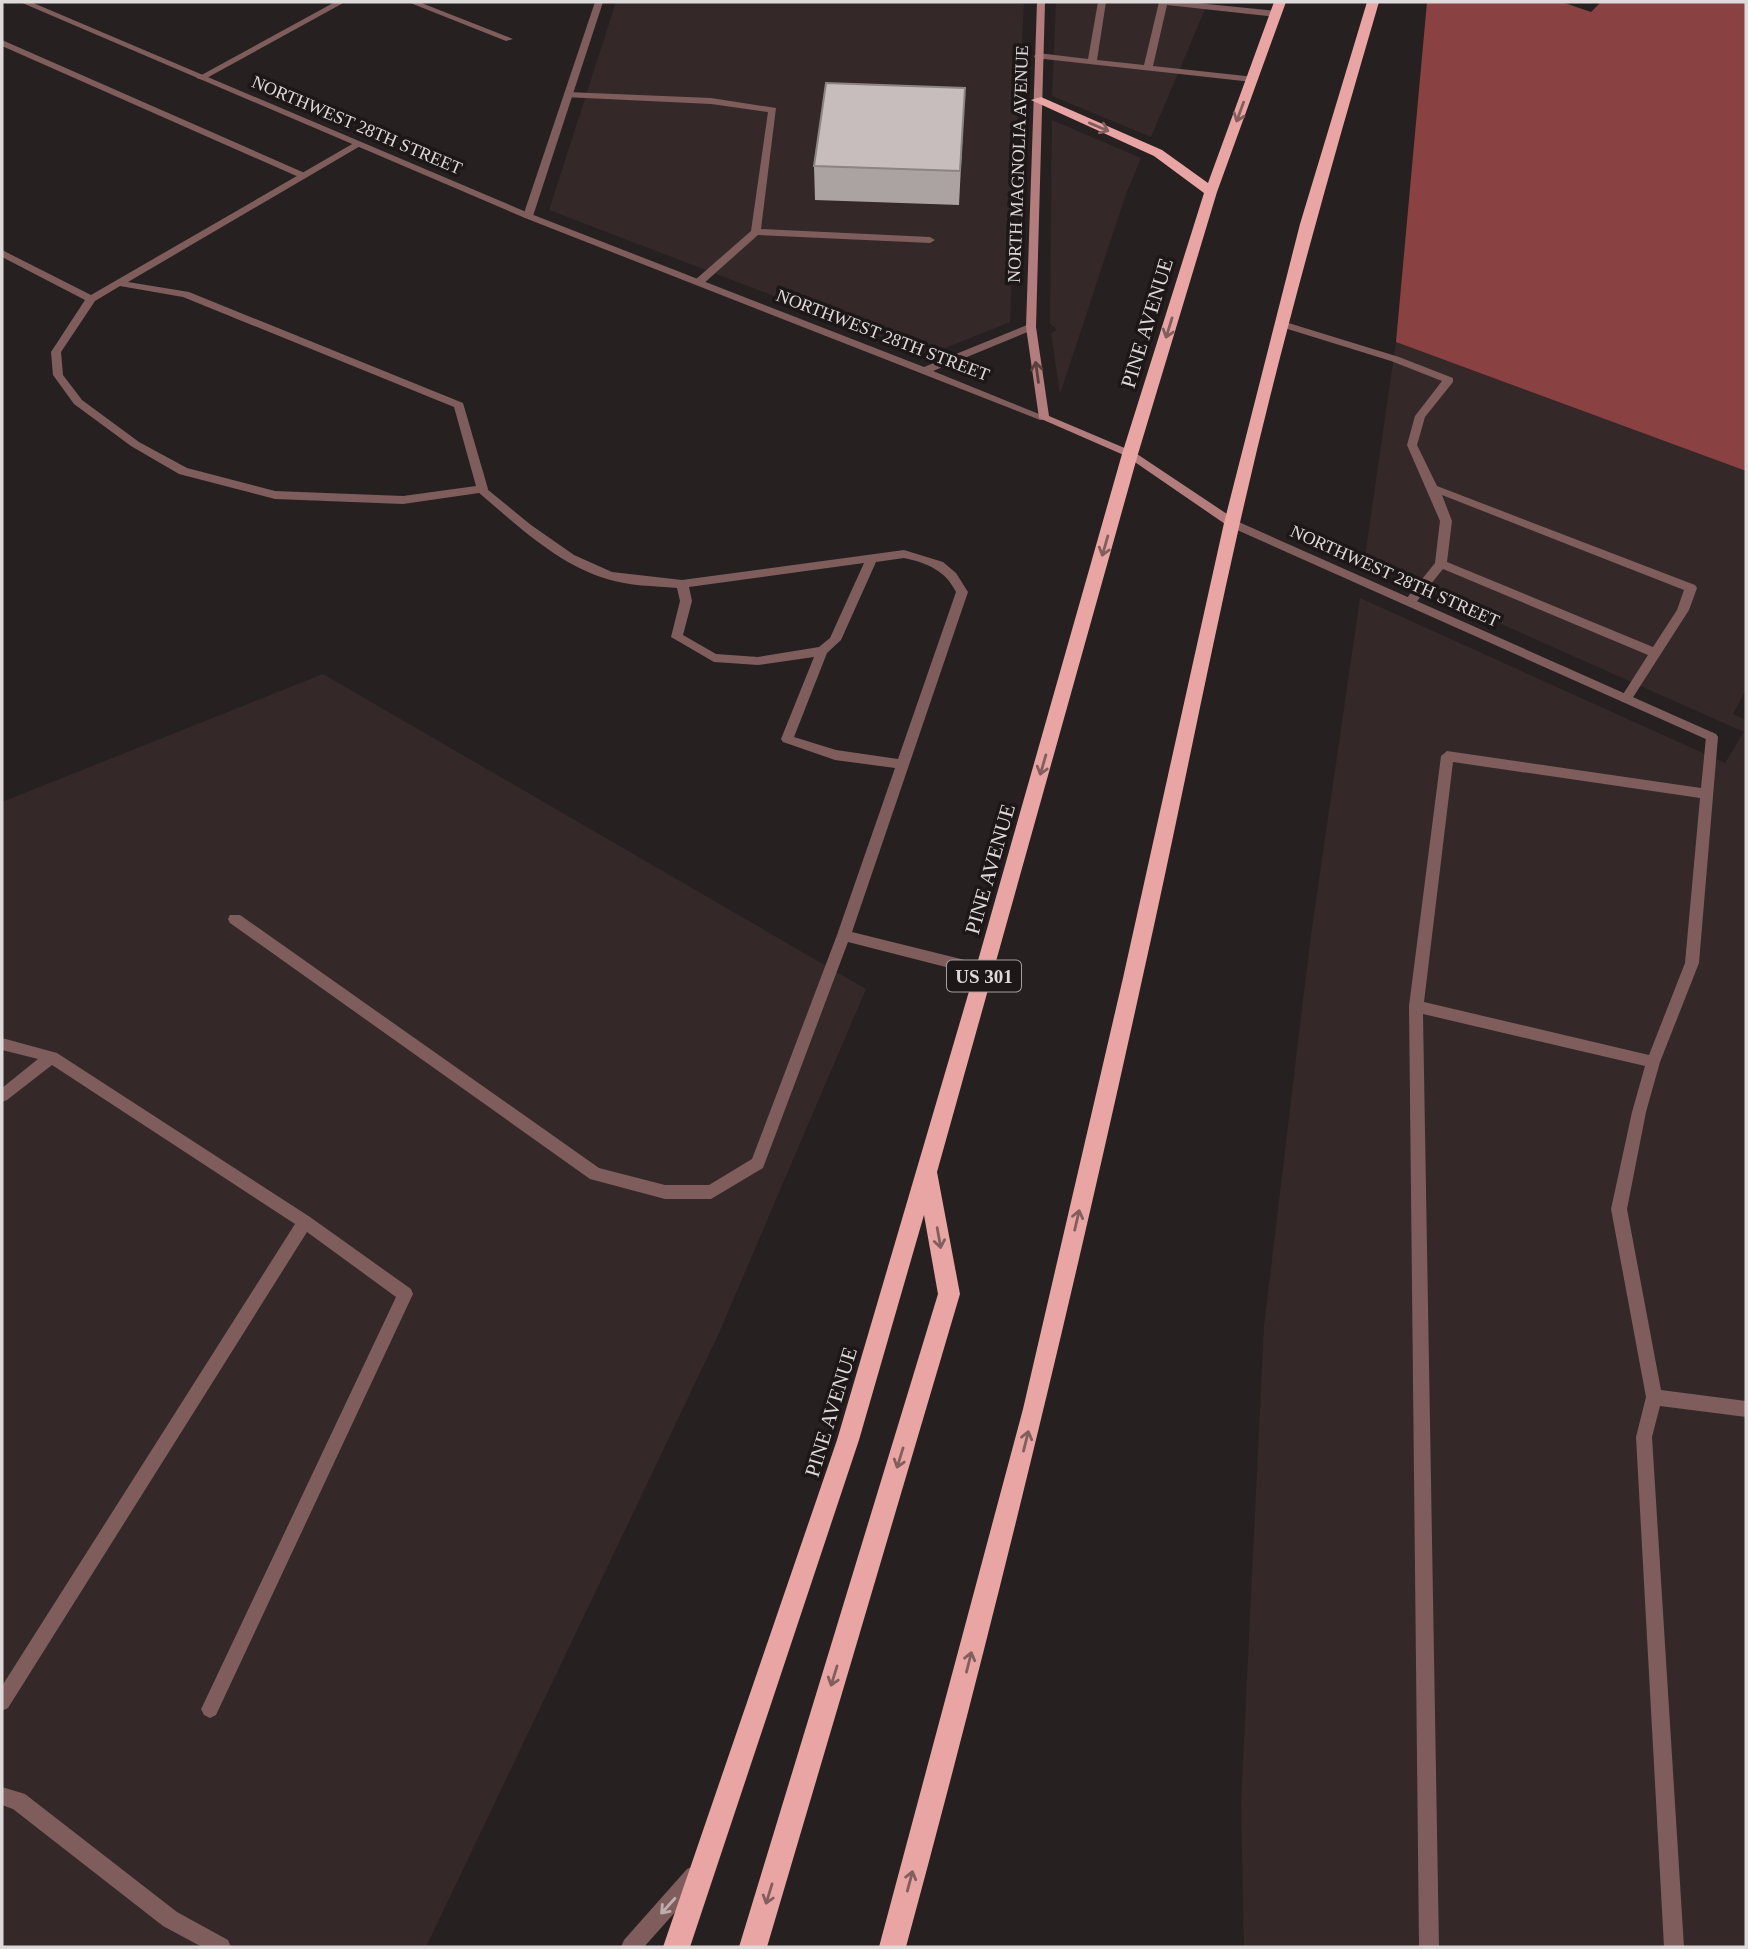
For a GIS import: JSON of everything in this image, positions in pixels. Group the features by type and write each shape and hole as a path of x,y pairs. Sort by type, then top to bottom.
{"highway":[{"path":"892,1947 950,1739 1034,1409 1133,978 1232,523 1307,224 1373,2"},
{"name":"PINE AVENUE","path":"676,1947 848,1440 985,971 1130,454 1211,192 1278,8"},
{"path":"1037,100 1158,153 1211,192"},
{"path":"753,1947 948,1294 927,1171"}],"main road":[{"name":"NORTH MAGNOLIA AVENUE","path":"1041,2 1031,327 1044,418"},
{"name":"NORTHWEST 28TH STREET","path":"1044,418 1130,454 1232,523"}],"street":[{"name":"NORTHWEST 28TH STREET","path":"24,2 528,216 1044,418"},
{"path":"200,78 341,2"},
{"path":"412,2 509,39"},
{"path":"528,216 599,2"},
{"path":"1092,61 1102,2"},
{"path":"1148,68 1165,2 1278,8"},
{"path":"2,44 304,176"},
{"path":"1038,56 1252,79"},
{"path":"567,95 711,101 773,110 756,232 699,282"},
{"path":"357,145 92,299 56,352 58,376 78,402 135,444 183,471 275,495 403,500 482,489"},
{"path":"756,232 930,240"},
{"path":"2,253 92,299"},
{"path":"119,283 185,294 459,405 482,489 527,528 569,558 610,576 682,584 904,554 930,559 956,576 962,592 844,935 758,1163 711,1192 665,1192 595,1174 235,919"},
{"path":"1282,324 1395,359 1449,380 1420,416 1412,445 1446,521 1441,564 1410,602"},
{"path":"926,370 1031,327"},
{"path":"1433,488 1691,588 1683,610 1626,699"},
{"name":"NORTHWEST 28TH STREET","path":"1232,523 1712,737 1707,794"},
{"path":"873,558 835,640 822,651 787,739 835,755 903,764"},
{"path":"1441,564 1656,653"},
{"path":"682,584 685,601 677,637 714,658 758,661 822,651"},
{"path":"1429,1947 1416,1006 1447,756 1707,794 1692,963 1653,1062 1639,1112 1619,1209 1654,1398 1644,1437 1674,1947"},
{"path":"844,935 985,971"},
{"path":"1416,1006 1653,1062"},
{"path":"2,1045 52,1057 305,1222 405,1294 210,1709"},
{"path":"2,1096 52,1057"},
{"path":"2,1702 305,1222"},
{"path":"1654,1398 1746,1409"},
{"path":"2,1796 19,1801 170,1919 221,1947"},
{"path":"631,1947 705,1864"}],"shaded area":[{"path":"616,2 1024,2 1019,98 1012,102 1018,105 1010,322 928,355 549,210"},
{"path":"1056,2 1208,2 1151,137 1052,96"},
{"path":"1427,2 1562,2 1591,12 1601,2 1746,2 1746,471 1396,342"},
{"path":"1052,120 1141,158 1126,194 1060,394 1051,333 1057,330 1050,323"},
{"path":"1396,342 1746,471 1746,690 1733,714 1746,720 1746,1947 1244,1947 1241,1803 1264,1326 1310,942 1360,598 1725,763 1744,732 1364,563"},
{"path":"323,674 866,989 719,1333 426,1947 2,1947 2,802"}],"building":[{"path":"826,83 965,88 960,171 814,166"}]}
